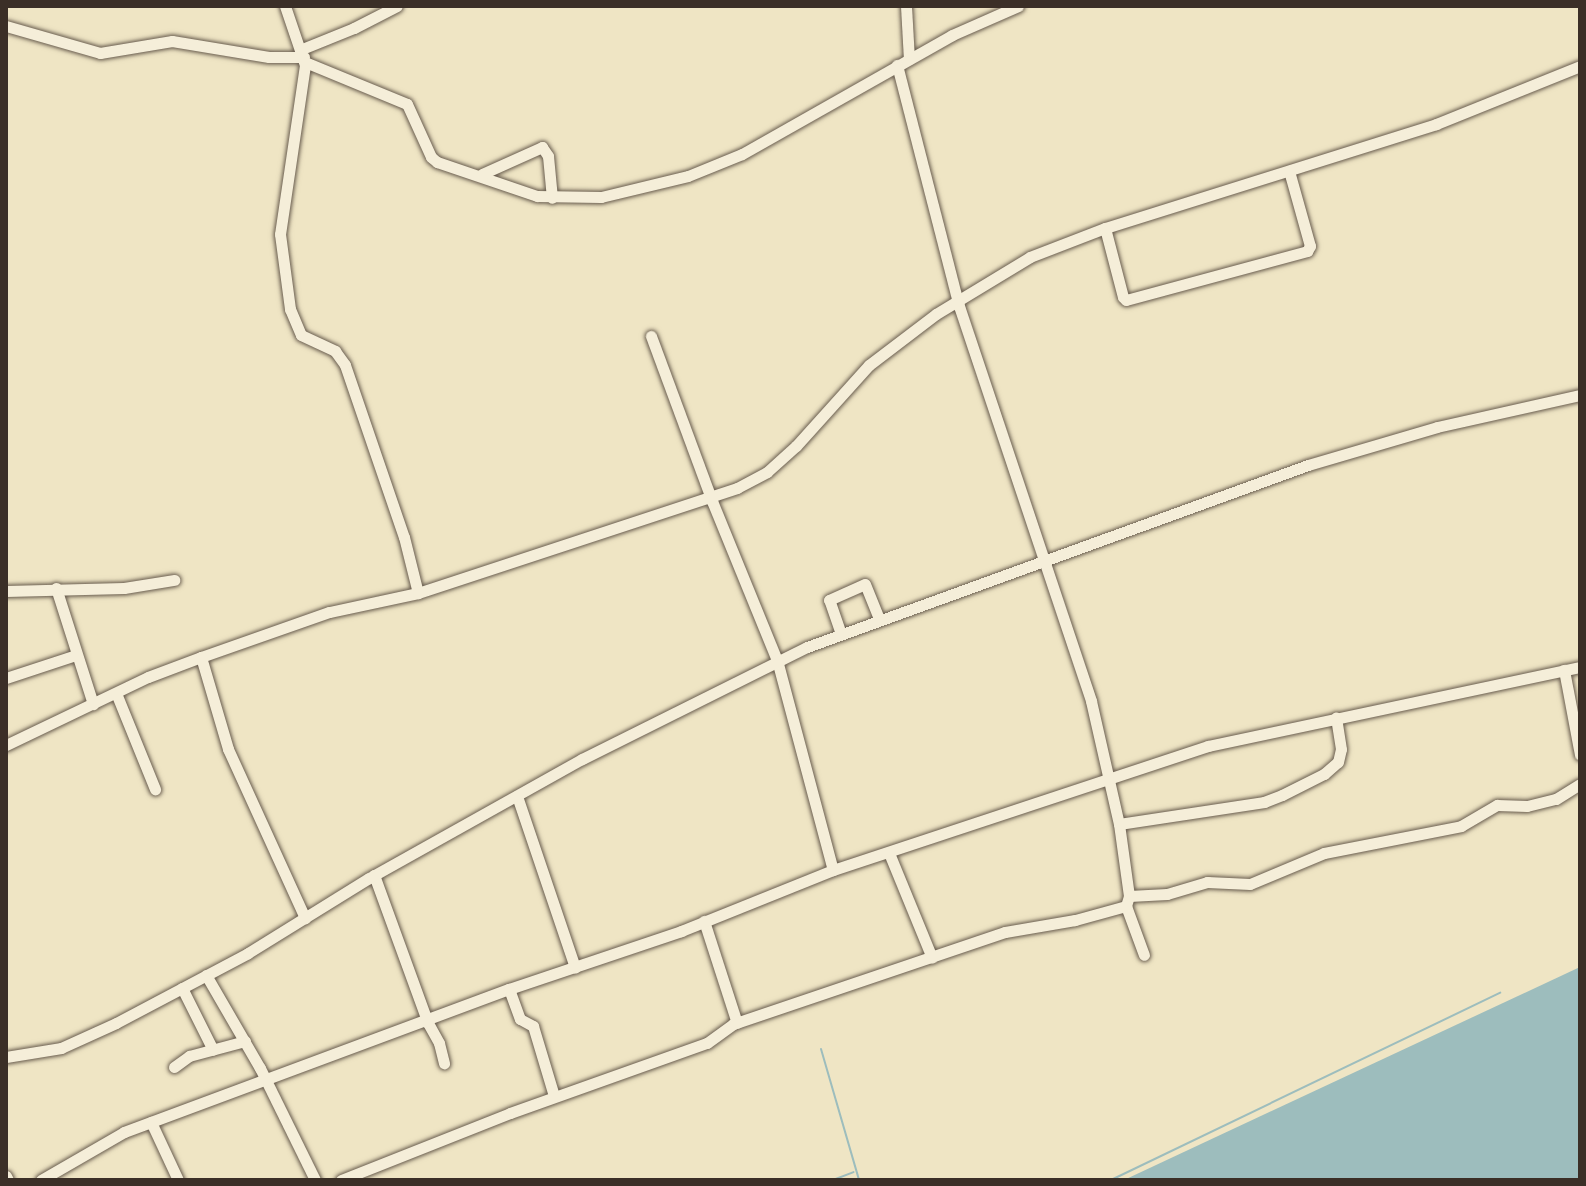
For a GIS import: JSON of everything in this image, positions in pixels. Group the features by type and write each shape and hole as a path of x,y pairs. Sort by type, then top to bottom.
{"street":[{"path":"285,6 303,56 280,234 280,248 298,331 335,351 345,365 404,537 418,593"},
{"path":"303,56 397,6"},
{"path":"906,6 909,59"},
{"path":"6,26 100,53 172,41 269,57 303,56 407,104 433,159 482,174 528,194 552,198 615,195 717,166 897,65 1018,6"},
{"path":"897,65 958,301 1091,701 1119,824 1128,901 1144,955"},
{"path":"6,745 201,657 329,612 418,593 737,488 780,461 869,365 958,301 1022,261 1105,228 1436,124 1580,66"},
{"path":"482,174 542,147 548,156 552,198"},
{"path":"1105,228 1126,300 1307,251 1310,246 1289,171"},
{"path":"651,336 711,499 777,660 833,870"},
{"path":"6,1057 38,1054 68,1045 182,988 374,875 517,796 777,660 879,619 1362,449 1437,427 1580,395"},
{"path":"6,591 124,588 174,580"},
{"path":"841,634 829,600 864,584 879,619"},
{"path":"56,588 93,704"},
{"path":"6,678 76,655"},
{"path":"201,657 228,749 305,918"},
{"path":"41,1180 112,1138 151,1122 509,989 704,921 833,870 1208,746 1580,667"},
{"path":"1564,670 1580,755"},
{"path":"116,693 155,789"},
{"path":"1119,824 1264,802 1282,795 1324,774 1338,762 1341,749 1336,717"},
{"path":"341,1180 554,1096 707,1043 737,1023 1016,929 1075,920 1128,901 1207,882 1250,884 1324,853 1461,826 1497,805 1527,806 1556,799 1580,784"},
{"path":"517,796 575,967"},
{"path":"889,853 932,958"},
{"path":"374,875 444,1063"},
{"path":"704,921 737,1023"},
{"path":"206,975 265,1078 315,1180"},
{"path":"182,988 213,1050"},
{"path":"509,989 520,1019 533,1026 554,1096"},
{"path":"174,1067 189,1056 245,1041"},
{"path":"151,1122 178,1180"}],"water":[{"path":"1580,967 1580,1180 1124,1180"}],"waterway":[{"path":"1111,1180 1500,993"},
{"path":"821,1049 859,1180"},
{"path":"833,1180 854,1172"}]}
